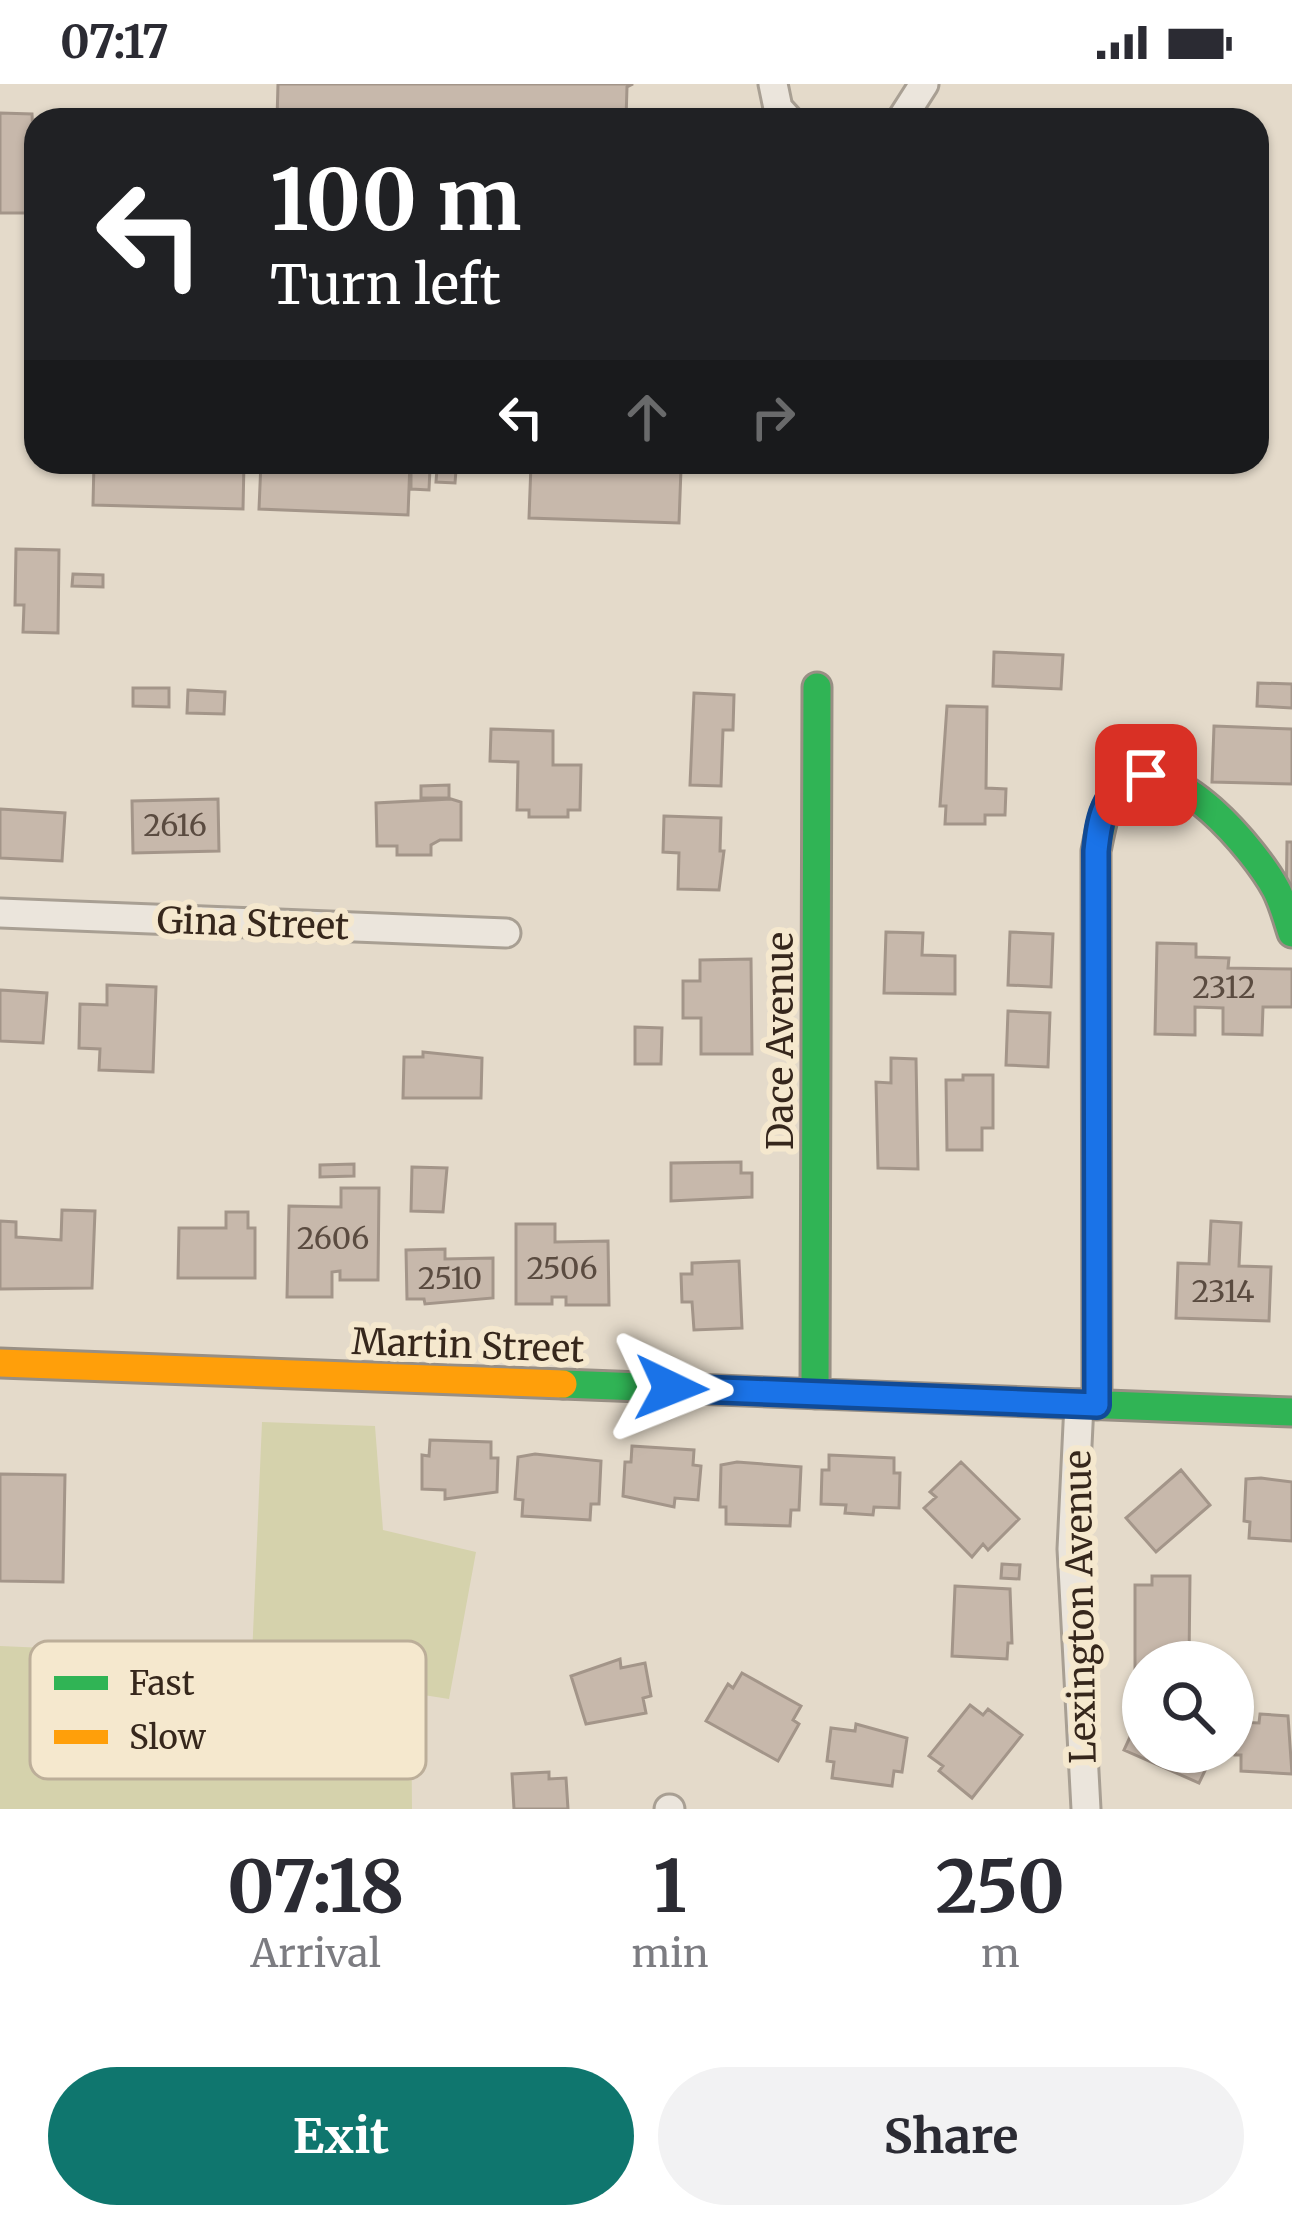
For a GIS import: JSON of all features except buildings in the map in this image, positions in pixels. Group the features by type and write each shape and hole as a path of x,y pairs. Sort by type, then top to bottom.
{"street":[{"name":"Dace Avenue","path":"815,1394 817,687"},
{"path":"1088,1404 1096,851 1100,814 1109,795 1146,775 1185,787 1254,859 1276,890 1292,933"},
{"name":"Gina Street","path":"0,913 506,933"},
{"name":"Martin Street","path":"0,1363 1292,1412"},
{"name":"Lexington Avenue","path":"1086,1809 1072,1549 1088,1404"}],"shaded area":[{"path":"262,1422 375,1426 383,1530 476,1552 449,1699 426,1695 426,1641 253,1641"},
{"path":"0,1646 30,1647 30,1779 412,1779 412,1809 0,1809"}],"traffic: fast":[{"path":"815,1394 817,687"},
{"path":"1097,1405 1096,851 1112,796 1125,783 1145,777 1189,793 1251,852 1278,894 1292,933"},
{"path":"563,1384 1292,1412"}],"traffic: slow":[{"path":"0,1363 563,1384"}],"route":[{"path":"671,1388 1097,1405 1096,851 1100,814 1109,795 1123,783 1146,775"}]}
